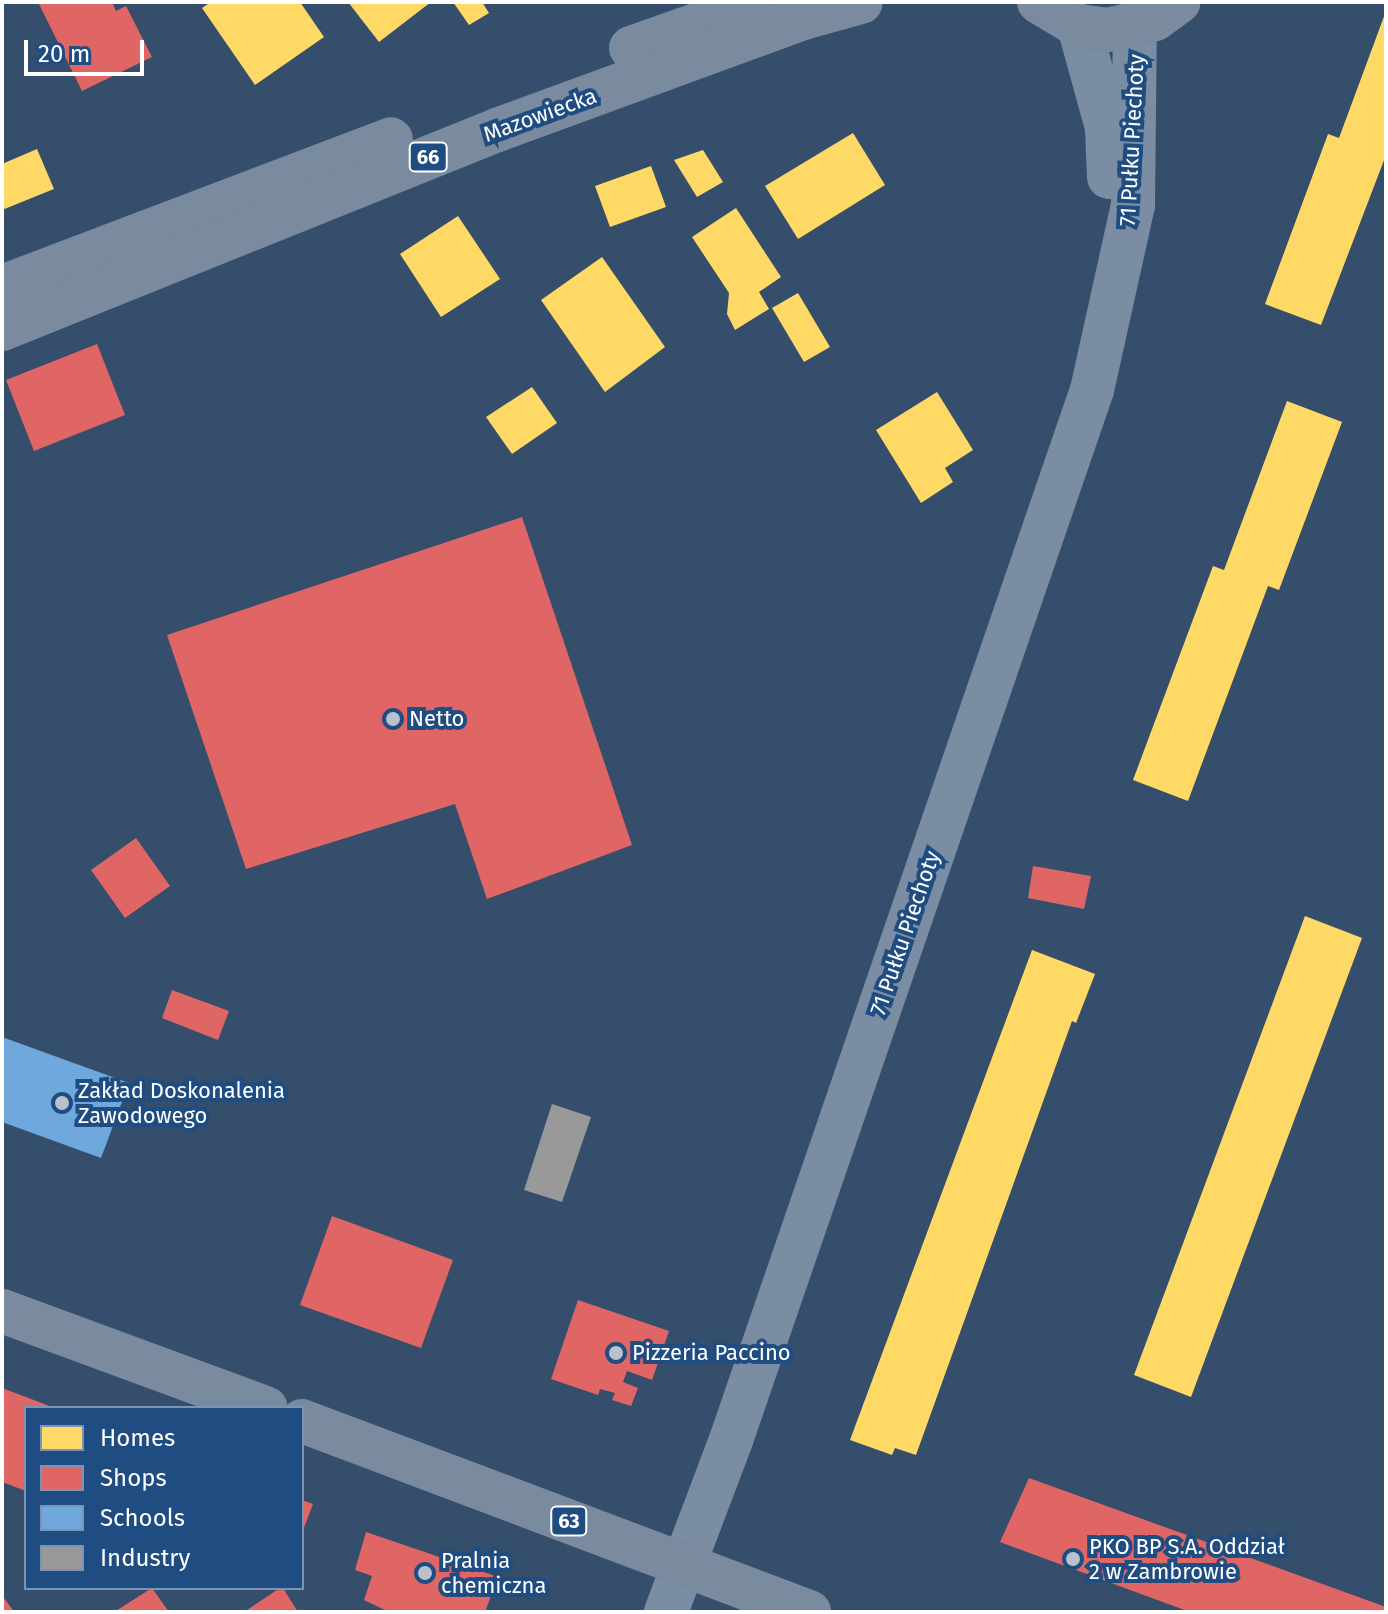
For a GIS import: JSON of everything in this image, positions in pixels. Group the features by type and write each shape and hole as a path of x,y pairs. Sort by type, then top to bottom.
{"main road":[{"name":"Mazowiecka","path":"2,287 761,2"},
{"name":"Mazowiecka","path":"2,329 497,130 803,18 861,2"},
{"path":"1039,2 1079,26 1135,27 1178,2"},
{"path":"2,1311 261,1406"},
{"name":"63","path":"304,1422 809,1612"}],"street":[{"name":"71 Pułku Piechoty","path":"1079,26 1107,128 1113,299"},
{"name":"71 Pułku Piechoty","path":"666,1612 1082,420 1133,205 1135,27"}],"building: Homes":[{"path":"211,2 300,2 324,37 255,85 202,8"},
{"path":"348,2 431,2 379,42"},
{"path":"453,2 482,2 489,13 469,25"},
{"path":"1386,11 1386,155 1321,325 1265,304 1328,134 1339,138"},
{"path":"853,133 885,185 798,239 765,186"},
{"path":"37,149 54,189 2,210 2,164"},
{"path":"703,150 723,182 697,197 674,160"},
{"path":"651,166 666,207 610,227 595,186"},
{"path":"736,208 781,277 759,292 769,309 735,330 727,314 729,293 692,237"},
{"path":"458,216 500,279 441,317 400,254"},
{"path":"602,257 665,347 605,392 541,300"},
{"path":"798,293 830,347 804,362 772,308"},
{"path":"532,387 557,423 512,454 486,417"},
{"path":"937,392 973,450 945,468 953,482 921,503 876,430"},
{"path":"1287,401 1342,422 1279,590 1268,586 1188,801 1133,780 1213,566 1224,570"},
{"path":"1305,916 1362,938 1191,1397 1134,1375"},
{"path":"1032,950 1095,974 1076,1023 1072,1021 916,1455 895,1448 892,1455 850,1440"}],"building: Shops":[{"path":"38,2 112,2 116,11 126,6 152,57 82,91"},
{"path":"97,344 125,415 34,451 6,380"},
{"name":"Netto","path":"522,517 632,845 487,899 455,804 246,869 167,635"},
{"path":"136,838 170,886 125,918 91,870"},
{"path":"1033,866 1091,876 1084,909 1028,898"},
{"path":"172,990 229,1011 218,1040 162,1018"},
{"path":"332,1216 453,1260 421,1348 300,1305"},
{"path":"578,1300 669,1331 652,1380 627,1371 623,1382 638,1388 631,1406 612,1400 615,1393 600,1389 598,1395 551,1379"},
{"path":"2,1388 50,1406 24,1406 24,1490 2,1482"},
{"path":"1029,1478 1386,1607 1386,1612 1190,1612 1000,1542"},
{"path":"304,1501 313,1504 304,1528"},
{"name":"Pralnia chemiczna","path":"366,1532 498,1577 485,1612 389,1612 364,1600 372,1576 355,1570"},
{"path":"153,1590 169,1612 114,1612"},
{"path":"277,1590 284,1590 298,1612 244,1612"},
{"path":"2,1595 14,1612 2,1612"}],"building: Schools":[{"name":"Zakład Doskonalenia Zawodowego","path":"2,1037 129,1083 101,1158 2,1122"}],"building: Industry":[{"path":"552,1104 591,1117 562,1202 524,1190"}],"place":[{"name":"Netto","path":"393,719"},
{"name":"Zakład Doskonalenia Zawodowego","path":"62,1103"},
{"name":"Pizzeria Paccino","path":"616,1353"},
{"name":"PKO BP S.A. Oddział 2 w Zambrowie","path":"1073,1559"},
{"name":"Pralnia chemiczna","path":"425,1573"}]}
